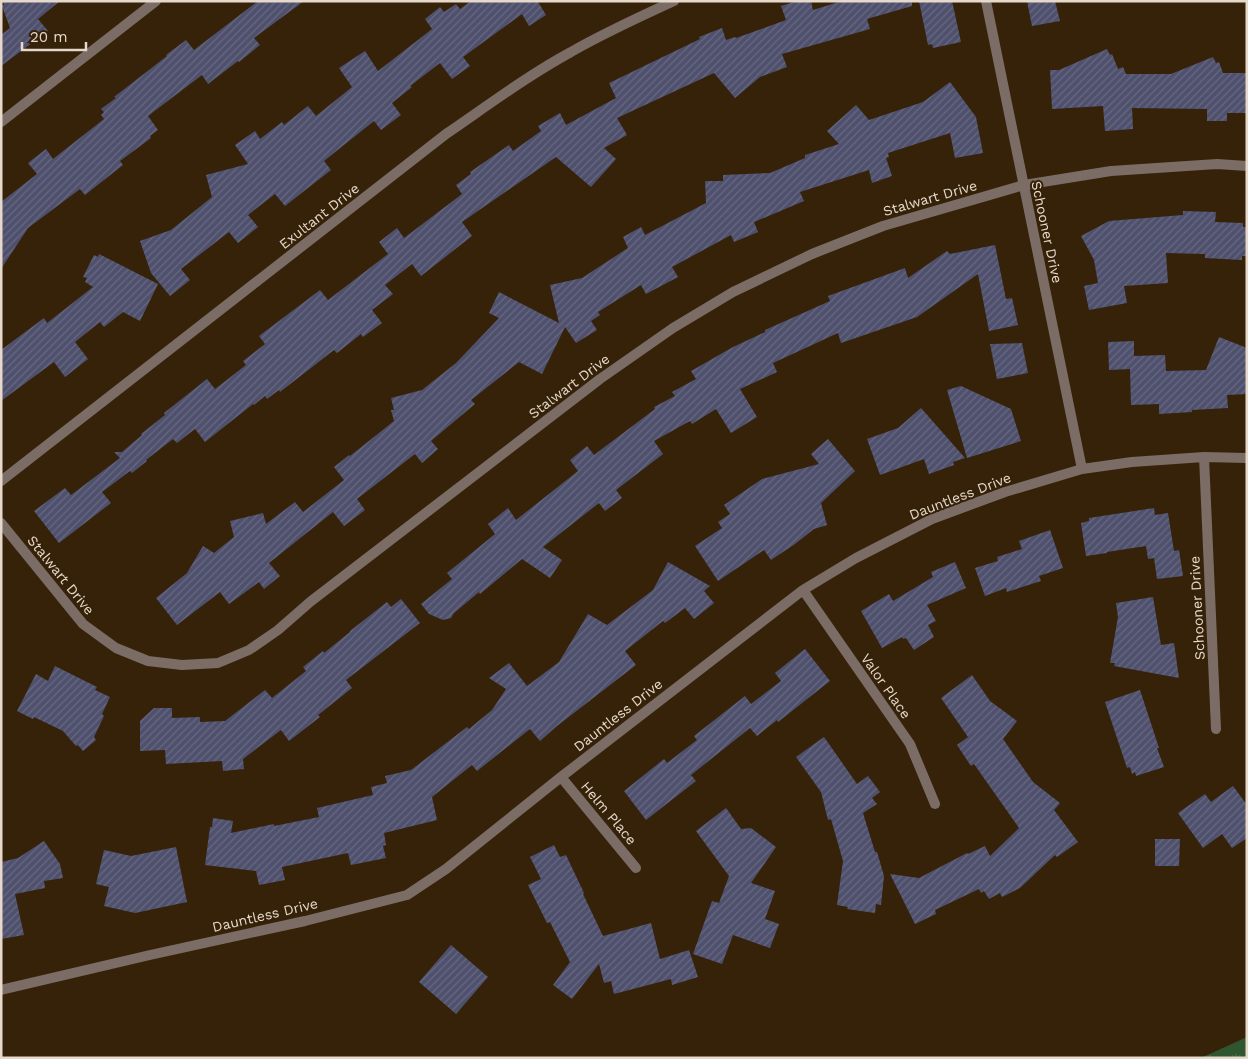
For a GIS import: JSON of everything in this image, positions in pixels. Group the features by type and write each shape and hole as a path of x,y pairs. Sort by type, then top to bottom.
{"street":[{"path":"1,122 156,1"},
{"name":"Exultant Drive","path":"1,481 446,134 570,52 627,22 674,1"},
{"name":"Schooner Drive","path":"986,1 1082,469"},
{"name":"Stalwart Drive","path":"1,523 83,624 116,648 148,661 182,665 218,663 249,650 278,630 310,602 600,379 674,328 733,292 812,254 883,226 1024,185 1111,172 1217,164 1247,166"},
{"name":"Schooner Drive","path":"1204,457 1216,729"},
{"name":"Dauntless Drive","path":"1,990 150,954 305,921 407,895 446,869 561,777 804,590 856,558 932,519 1005,492 1082,469 1132,462 1204,457 1247,458"},
{"name":"Valor Place","path":"804,590 910,744 935,804"},
{"name":"Helm Place","path":"561,777 636,868"}],"green space":[{"path":"1247,1037 1247,1058 1201,1058"}],"building":[{"path":"3,1 60,1 38,19 48,31 1,66 1,35 10,28 2,6 4,5"},
{"path":"258,1 304,1 254,38 260,45 239,62 208,84 202,75 148,116 158,130 150,136 151,138 120,161 123,165 85,195 80,189 28,228 1,269 1,202 37,174 28,163 46,149 53,159 104,119 101,115 104,112 101,109 166,55 186,40 194,50"},
{"path":"471,1 539,1 546,15 529,26 522,14 463,57 470,66 452,79 440,63 410,86 412,87 392,103 401,115 381,130 374,121 324,161 331,170 285,206 275,194 248,215 258,227 238,243 229,232 181,269 190,280 170,296 151,273 140,241 171,230 212,197 206,175 248,164 235,145 255,131 260,139 282,122 284,125 308,106 316,116 352,87 339,68 365,51 378,71 432,29 425,19 440,7 444,12 456,4 460,9"},
{"path":"797,1 811,1 813,10 842,1 912,1 912,6 867,19 870,29 782,54 787,67 760,77 735,98 714,73 617,118 627,135 604,148 616,159 591,187 556,157 462,222 472,236 421,276 412,264 385,285 393,294 372,310 382,323 363,337 361,334 337,353 334,350 280,392 279,390 267,399 265,396 253,404 205,442 195,429 177,443 173,439 132,473 130,471 102,492 111,503 59,543 34,511 65,488 71,495 120,458 114,452 122,452 165,415 164,413 207,379 215,389 246,365 243,361 265,344 259,336 320,290 328,300 388,254 379,242 397,228 404,238 462,194 456,185 471,174 470,172 509,145 513,151 541,131 538,126 560,113 566,125 616,98 609,83 700,39 699,37 722,28 726,40 786,20 781,6"},
{"path":"919,1 952,1 961,42 933,48 932,44 928,45"},
{"path":"1027,1 1055,1 1060,21 1032,26"},
{"path":"1107,49 1110,55 1112,54 1118,69 1123,67 1126,74 1171,74 1213,57 1216,63 1219,62 1223,73 1247,73 1247,113 1227,113 1227,121 1207,121 1207,109 1132,108 1133,129 1105,131 1103,106 1052,109 1050,70 1059,70"},
{"path":"950,82 976,117 983,153 955,158 950,133 888,153 889,157 886,158 892,176 872,183 869,170 800,192 804,201 754,222 758,232 734,242 731,235 672,267 678,277 646,294 641,285 598,312 600,315 591,321 597,330 576,343 565,327 542,374 519,362 471,400 475,404 431,441 438,449 422,463 415,454 357,499 365,510 344,526 333,512 269,563 280,576 264,589 259,582 229,604 220,592 177,625 156,598 187,573 203,546 214,553 234,537 230,521 263,513 266,524 295,502 303,512 344,480 334,467 394,421 391,410 394,410 391,398 422,390 456,363 499,318 489,313 499,292 559,323 550,285 582,278 628,248 623,237 641,227 645,235 706,203 705,181 723,181 723,175 770,173 805,158 805,155 839,144 827,131 856,105 869,120 923,102"},
{"path":"1183,211 1216,212 1215,222 1243,223 1243,227 1247,227 1247,256 1242,256 1242,260 1205,258 1205,254 1166,253 1168,283 1124,286 1127,303 1089,310 1084,286 1098,283 1094,260 1081,236 1109,221 1183,215"},
{"path":"995,245 1006,299 1012,298 1018,325 989,331 978,274 917,317 841,343 838,333 773,363 777,372 740,389 757,417 731,433 716,409 692,424 690,421 654,441 663,454 616,490 622,498 605,511 599,503 543,547 562,560 550,578 522,559 480,594 479,592 454,613 451,618 443,620 429,614 421,604 452,579 447,573 495,534 488,524 508,508 516,520 578,471 570,460 587,446 594,455 655,409 654,407 675,396 672,392 696,379 691,371 733,347 765,332 765,330 830,301 828,296 905,268 908,278 947,251 950,254"},
{"path":"99,254 158,284 140,321 123,312 104,327 100,322 75,342 88,359 65,377 54,362 1,401 1,350 44,318 47,323 93,287 85,282 87,278 83,277 94,255 98,257"},
{"path":"1219,337 1247,348 1247,394 1227,395 1228,408 1159,414 1159,404 1131,405 1130,369 1109,370 1108,342 1134,341 1134,356 1165,355 1166,371 1206,370"},
{"path":"1022,343 1028,373 997,379 990,344"},
{"path":"961,386 1011,409 1021,441 967,458 947,390"},
{"path":"921,408 965,458 953,462 954,465 929,474 924,459 880,475 867,439 898,428"},
{"path":"828,439 855,471 821,503 827,525 814,529 771,560 764,550 718,581 695,546 722,528 718,522 730,514 724,505 762,479 819,464 811,454"},
{"path":"1154,508 1155,515 1168,513 1174,551 1179,550 1183,576 1157,579 1154,558 1148,559 1146,546 1086,556 1081,523 1089,521 1089,518"},
{"path":"1050,530 1063,568 1039,576 1041,581 1007,592 1006,588 985,596 975,568 998,561 997,557 1022,549 1019,541"},
{"path":"668,562 710,586 704,591 714,603 694,619 685,608 665,623 663,621 625,651 636,665 540,741 530,729 477,771 472,765 432,797 437,820 384,833 386,845 383,846 386,858 351,865 348,853 282,867 285,880 259,885 256,871 205,865 213,818 233,821 231,833 319,817 317,808 373,795 371,787 387,783 385,776 411,770 467,727 469,729 492,710 506,689 489,678 509,663 527,686 559,662 588,614 607,625 653,590"},
{"path":"955,562 966,588 927,605 936,621 928,625 934,637 914,650 906,638 903,639 902,637 882,648 861,611 889,594 893,601 933,577 931,572"},
{"path":"1153,597 1161,645 1174,643 1179,678 1114,666 1115,663 1110,663 1118,617 1116,603"},
{"path":"401,599 420,623 346,680 352,688 318,715 320,717 289,741 281,730 243,759 244,769 223,771 222,761 166,764 165,750 140,751 140,721 154,708 172,708 172,718 200,717 200,722 225,721 265,690 272,698 306,671 303,667 323,651 324,653 387,602 391,607"},
{"path":"805,649 830,681 757,736 750,728 691,775 696,781 646,820 624,791 664,759 667,763 697,740 694,736 745,696 751,704 781,681 775,673"},
{"path":"55,666 97,687 95,690 110,697 94,737 96,740 83,751 63,731 17,711 36,674 48,681"},
{"path":"972,675 990,701 1017,721 1003,739 1033,782 1060,803 1054,810 1078,842 1057,857 1055,855 1020,888 1002,897 1000,893 989,899 984,891 981,893 979,889 935,910 936,914 915,924 890,874 919,878 967,853 985,846 990,856 1019,828 974,764 971,766 957,745 968,737 941,698"},
{"path":"1140,690 1164,767 1136,776 1135,772 1132,774 1130,767 1127,768 1105,702"},
{"path":"824,737 857,784 868,776 880,792 872,798 877,804 863,813 884,876 881,905 876,904 875,913 847,909 848,907 837,905 843,861 831,819 828,820 821,792 796,757"},
{"path":"1233,786 1247,805 1247,838 1232,848 1222,834 1203,848 1178,813 1205,794 1211,802"},
{"path":"726,808 741,829 751,828 776,847 751,883 775,891 765,919 779,924 770,948 733,935 722,964 693,954 712,901 719,903 729,876 696,831"},
{"path":"1155,839 1180,839 1179,866 1155,866"},
{"path":"44,841 60,864 63,878 44,881 45,888 15,894 24,935 1,939 1,862 18,858"},
{"path":"554,845 560,857 566,855 603,936 651,923 660,959 689,950 698,977 672,985 671,979 614,994 611,981 604,983 599,964 572,999 553,985 570,962 550,922 547,923 528,885 541,879 530,857"},
{"path":"176,847 187,902 135,913 104,906 109,887 96,884 104,850 131,856"},
{"path":"451,945 488,977 456,1014 419,982"}]}
